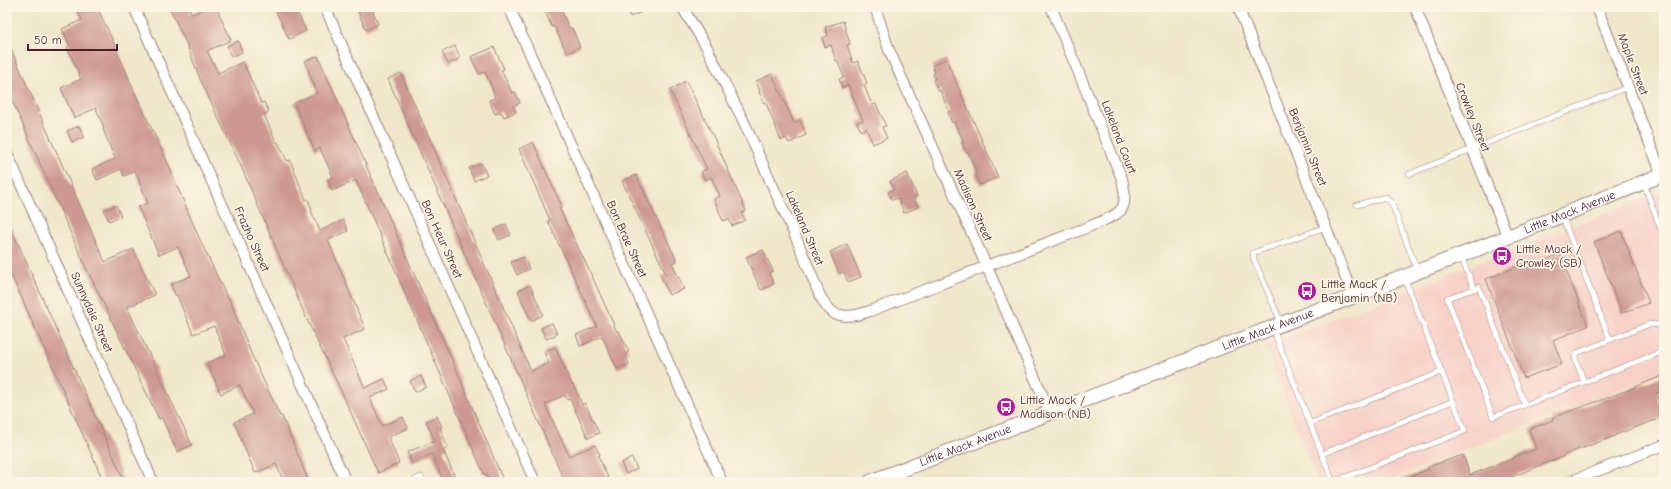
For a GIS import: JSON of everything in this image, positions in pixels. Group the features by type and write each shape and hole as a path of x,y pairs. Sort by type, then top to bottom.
{"main road":[{"name":"Little Mack Avenue","path":"870,482 1508,237 1663,175"}],"street":[{"name":"Frazho Street","path":"134,7 346,482"},
{"name":"Bon Heur Street","path":"325,7 536,482"},
{"name":"Bon Brae Street","path":"508,7 722,482"},
{"name":"Lakeland Street","path":"682,7 706,46 743,120 797,240 820,296 827,307 835,314 846,316 857,315 902,300 987,267"},
{"name":"Madison Street","path":"875,7 889,50 987,267 1050,413"},
{"name":"Lakeland Court","path":"987,267 1115,215 1125,204 1125,192 1122,179 1076,66 1050,7"},
{"name":"Benjamin Street","path":"1238,7 1353,296"},
{"name":"Crowley Street","path":"1415,7 1508,237"},
{"name":"Maple Street","path":"1597,7 1663,175"},
{"name":"Sunnydale Street","path":"7,153 153,482"},
{"path":"1569,482 1664,445"}],"lane":[{"path":"1409,174 1628,87"},
{"path":"1644,183 1664,238"},
{"path":"1357,205 1386,197 1392,204 1417,271"},
{"path":"1562,215 1610,340"},
{"path":"1326,227 1254,253 1254,258 1322,454 1334,482 1465,431 1404,276"},
{"path":"1461,255 1474,288"},
{"path":"1525,406 1479,286 1447,298 1493,417 1525,406 1664,350"},
{"path":"1584,382 1574,358 1577,353 1650,324 1659,325 1664,338"},
{"path":"1311,423 1441,372"},
{"path":"1322,454 1453,401"},
{"path":"411,482 421,477 422,482"}],"shaded area":[{"path":"1664,191 1664,372 1384,482 1318,482 1265,346"}],"building":[{"path":"83,7 97,7 172,172 200,240 228,299 229,298 253,358 280,416 282,416 309,482 284,482 276,464 255,473 234,422 253,414 240,385 221,394 207,363 226,355 214,326 193,334 171,284 191,276 178,247 159,255 138,207 148,203 135,171 124,176 121,169 97,180 92,169 115,159 103,129 104,128 96,108 74,118 61,88 81,79 67,47 70,46 62,29 82,20 77,10"},
{"path":"169,7 189,7 192,14 207,7 216,7 231,40 207,51 218,73 243,62 261,103 264,102 269,112 264,114 276,142 278,142 287,161 290,160 306,200 308,199 312,210 311,211 320,231 343,220 348,231 328,240 365,329 343,339 365,388 384,379 389,389 370,398 382,426 403,417 408,428 388,437 399,463 378,473 308,322 240,164 200,79 187,45"},
{"path":"274,7 295,7 306,31 289,39"},
{"path":"356,7 371,7 378,24 366,30"},
{"path":"543,7 560,7 569,28 572,28 580,47 567,53 554,26 552,27"},
{"path":"626,7 653,7 630,17"},
{"path":"843,21 850,44 847,45 853,63 858,61 867,83 864,85 872,105 876,104 886,126 882,127 887,138 873,144 866,128 861,131 857,122 863,120 848,85 842,88 839,79 844,77 837,60 836,61 831,45 825,47 822,38 828,36 825,27"},
{"path":"7,40 105,262 133,249 155,295 127,307 192,445 177,452 162,418 159,419 84,263 7,89"},
{"path":"238,41 242,52 231,57 227,46"},
{"path":"455,46 460,58 448,64 442,52"},
{"path":"494,47 504,69 501,70 512,93 515,92 520,103 513,106 516,112 504,117 501,112 495,114 489,100 495,98 492,88 485,72 479,74 471,57"},
{"path":"318,56 456,369 504,482 489,482 486,474 484,474 356,180 332,191 328,180 333,177 320,148 315,151 294,103 317,93 305,61"},
{"path":"946,59 998,177 980,185 975,174 977,173 968,152 966,153 962,143 964,142 954,122 952,123 948,112 949,111 940,90 938,91 933,80 935,79 933,74 935,73 932,66"},
{"path":"401,73 531,371 549,363 544,352 555,347 582,405 585,403 599,433 588,438 570,399 567,400 565,395 545,404 569,456 595,445 600,455 598,456 610,482 565,482 388,79"},
{"path":"772,74 794,123 800,120 806,135 789,143 786,138 781,140 766,103 764,103 759,92 760,91 756,81"},
{"path":"686,81 714,138 746,211 742,213 745,220 732,226 729,219 723,221 714,199 720,196 711,177 705,180 701,172 707,169 670,90"},
{"path":"79,126 84,137 72,142 67,131"},
{"path":"533,142 562,207 559,208 617,332 619,331 629,352 625,354 629,364 617,369 602,336 580,346 576,335 597,326 548,221 550,220 519,149"},
{"path":"481,163 487,175 474,181 469,168"},
{"path":"907,173 917,196 913,197 918,207 904,213 898,198 892,200 888,192 894,189 890,181"},
{"path":"636,175 677,261 672,263 684,289 669,295 661,276 666,274 622,181"},
{"path":"116,205 121,216 109,221 104,210"},
{"path":"7,219 123,478 115,482 104,482 7,265"},
{"path":"506,224 511,235 499,240 494,230"},
{"path":"1621,231 1649,303 1622,313 1594,242"},
{"path":"847,244 861,277 848,282 844,272 839,274 830,252"},
{"path":"763,250 773,271 769,273 774,284 761,290 746,257"},
{"path":"1560,254 1588,326 1553,340 1562,364 1524,378 1486,279 1524,264 1526,268"},
{"path":"524,257 529,269 517,275 511,262"},
{"path":"530,285 543,315 531,321 518,291"},
{"path":"552,323 557,334 546,339 541,328"},
{"path":"1664,375 1664,390 1656,393 1664,417 1564,455 1499,482 1396,482 1429,469 1428,467 1463,455 1470,475 1514,458 1536,449 1529,429 1553,420 1552,418"},
{"path":"421,376 426,387 415,392 410,381"},
{"path":"437,416 448,448 443,450 457,482 444,482 432,454 412,463 407,452 435,441 426,421"},
{"path":"632,458 637,469 626,474 621,463"}],"place":[{"name":"Little Mack / Crowley (SB)","path":"1502,256"},
{"name":"Little Mack / Benjamin (NB)","path":"1307,291"},
{"name":"Little Mack / Madison (NB)","path":"1006,407"}]}
